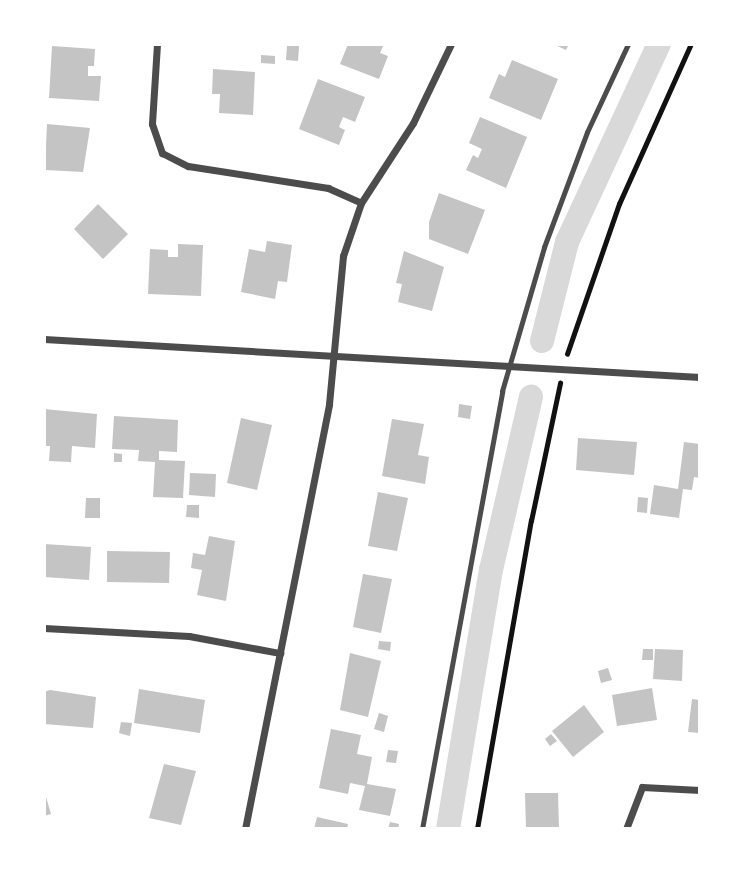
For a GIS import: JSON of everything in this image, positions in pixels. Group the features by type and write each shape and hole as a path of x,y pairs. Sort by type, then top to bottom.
{"street":[{"path":"157,44 152,124 162,153 188,166 328,188 361,203"},
{"path":"245,829 281,653 335,358 341,267 361,203 409,132 451,44"},
{"path":"44,339 335,358 700,377"},
{"path":"44,628 189,636 281,653"},
{"path":"626,829 642,787 700,790"}],"lane":[{"path":"422,829 471,541 509,367 544,247 587,132 628,44"}],"path":[{"path":"568,349 619,204 691,44"},
{"path":"477,829 531,521 559,391"}],"building":[{"path":"348,44 384,44 380,53 388,56 379,79 340,64"},
{"path":"553,44 569,44 566,50"},
{"path":"287,45 299,46 298,61 286,60"},
{"path":"52,46 95,49 94,66 88,66 88,76 101,76 99,101 49,98"},
{"path":"261,55 275,56 275,64 261,63"},
{"path":"512,60 558,79 541,120 489,98 499,74 505,77"},
{"path":"213,69 255,72 253,115 219,113 220,94 212,94"},
{"path":"318,79 365,97 355,122 343,117 339,127 345,130 339,145 299,129"},
{"path":"480,117 527,137 506,188 466,170 473,155 478,158 482,149 469,143"},
{"path":"47,124 90,128 83,172 45,170"},
{"path":"439,193 485,210 468,254 429,239 429,222"},
{"path":"98,204 128,234 103,259 74,229"},
{"path":"267,241 292,245 287,282 278,281 275,299 241,292 249,249 265,252"},
{"path":"178,244 203,245 201,296 148,294 150,249 168,250 168,257 178,257"},
{"path":"404,251 444,267 432,311 398,302 402,284 396,283"},
{"path":"459,404 472,406 470,419 458,417"},
{"path":"44,409 97,414 95,448 72,446 71,462 49,461 50,446 44,446"},
{"path":"114,416 178,420 177,452 159,451 159,460 185,461 183,498 153,497 155,462 138,461 139,450 112,449"},
{"path":"241,418 272,425 257,490 227,483"},
{"path":"392,419 424,424 418,455 429,457 425,484 382,476"},
{"path":"578,438 637,442 634,475 576,470"},
{"path":"684,442 700,444 700,478 694,477 692,490 683,489 679,518 650,514 654,485 678,489"},
{"path":"114,453 122,454 122,462 114,462"},
{"path":"190,473 216,474 215,497 189,495"},
{"path":"378,492 408,498 397,551 368,546"},
{"path":"638,497 648,498 647,513 637,512"},
{"path":"86,498 100,498 100,518 85,518"},
{"path":"187,505 199,505 199,518 186,517"},
{"path":"209,536 235,541 226,601 197,595 202,570 191,568 193,553 205,555"},
{"path":"44,544 91,547 89,580 44,577"},
{"path":"107,551 170,552 169,583 107,582"},
{"path":"363,574 392,579 381,633 353,627"},
{"path":"379,641 391,642 390,651 378,649"},
{"path":"643,649 653,649 653,660 642,660"},
{"path":"655,649 683,650 682,681 653,679"},
{"path":"350,653 381,661 368,717 340,710"},
{"path":"608,668 612,680 601,683 598,671"},
{"path":"652,688 657,720 617,726 612,695"},
{"path":"139,689 205,700 200,733 134,723"},
{"path":"50,690 96,697 93,728 44,724 44,692"},
{"path":"692,699 700,700 700,733 688,732"},
{"path":"584,705 604,732 573,757 552,731"},
{"path":"379,713 388,716 384,732 374,729"},
{"path":"121,722 132,723 130,736 119,733"},
{"path":"331,729 361,735 357,754 372,757 367,784 396,789 390,816 359,810 365,786 350,783 348,794 319,788"},
{"path":"551,734 557,741 550,746 545,739"},
{"path":"388,750 398,751 396,763 386,762"},
{"path":"164,764 196,771 181,825 149,818"},
{"path":"44,790 51,814 44,816"},
{"path":"525,793 558,793 559,829 526,829"},
{"path":"317,817 348,824 347,829 314,829"},
{"path":"390,822 399,824 398,829 388,829"}],"waterway":[{"path":"542,341 567,242 659,44"},
{"path":"448,829 491,570 531,397"}]}
